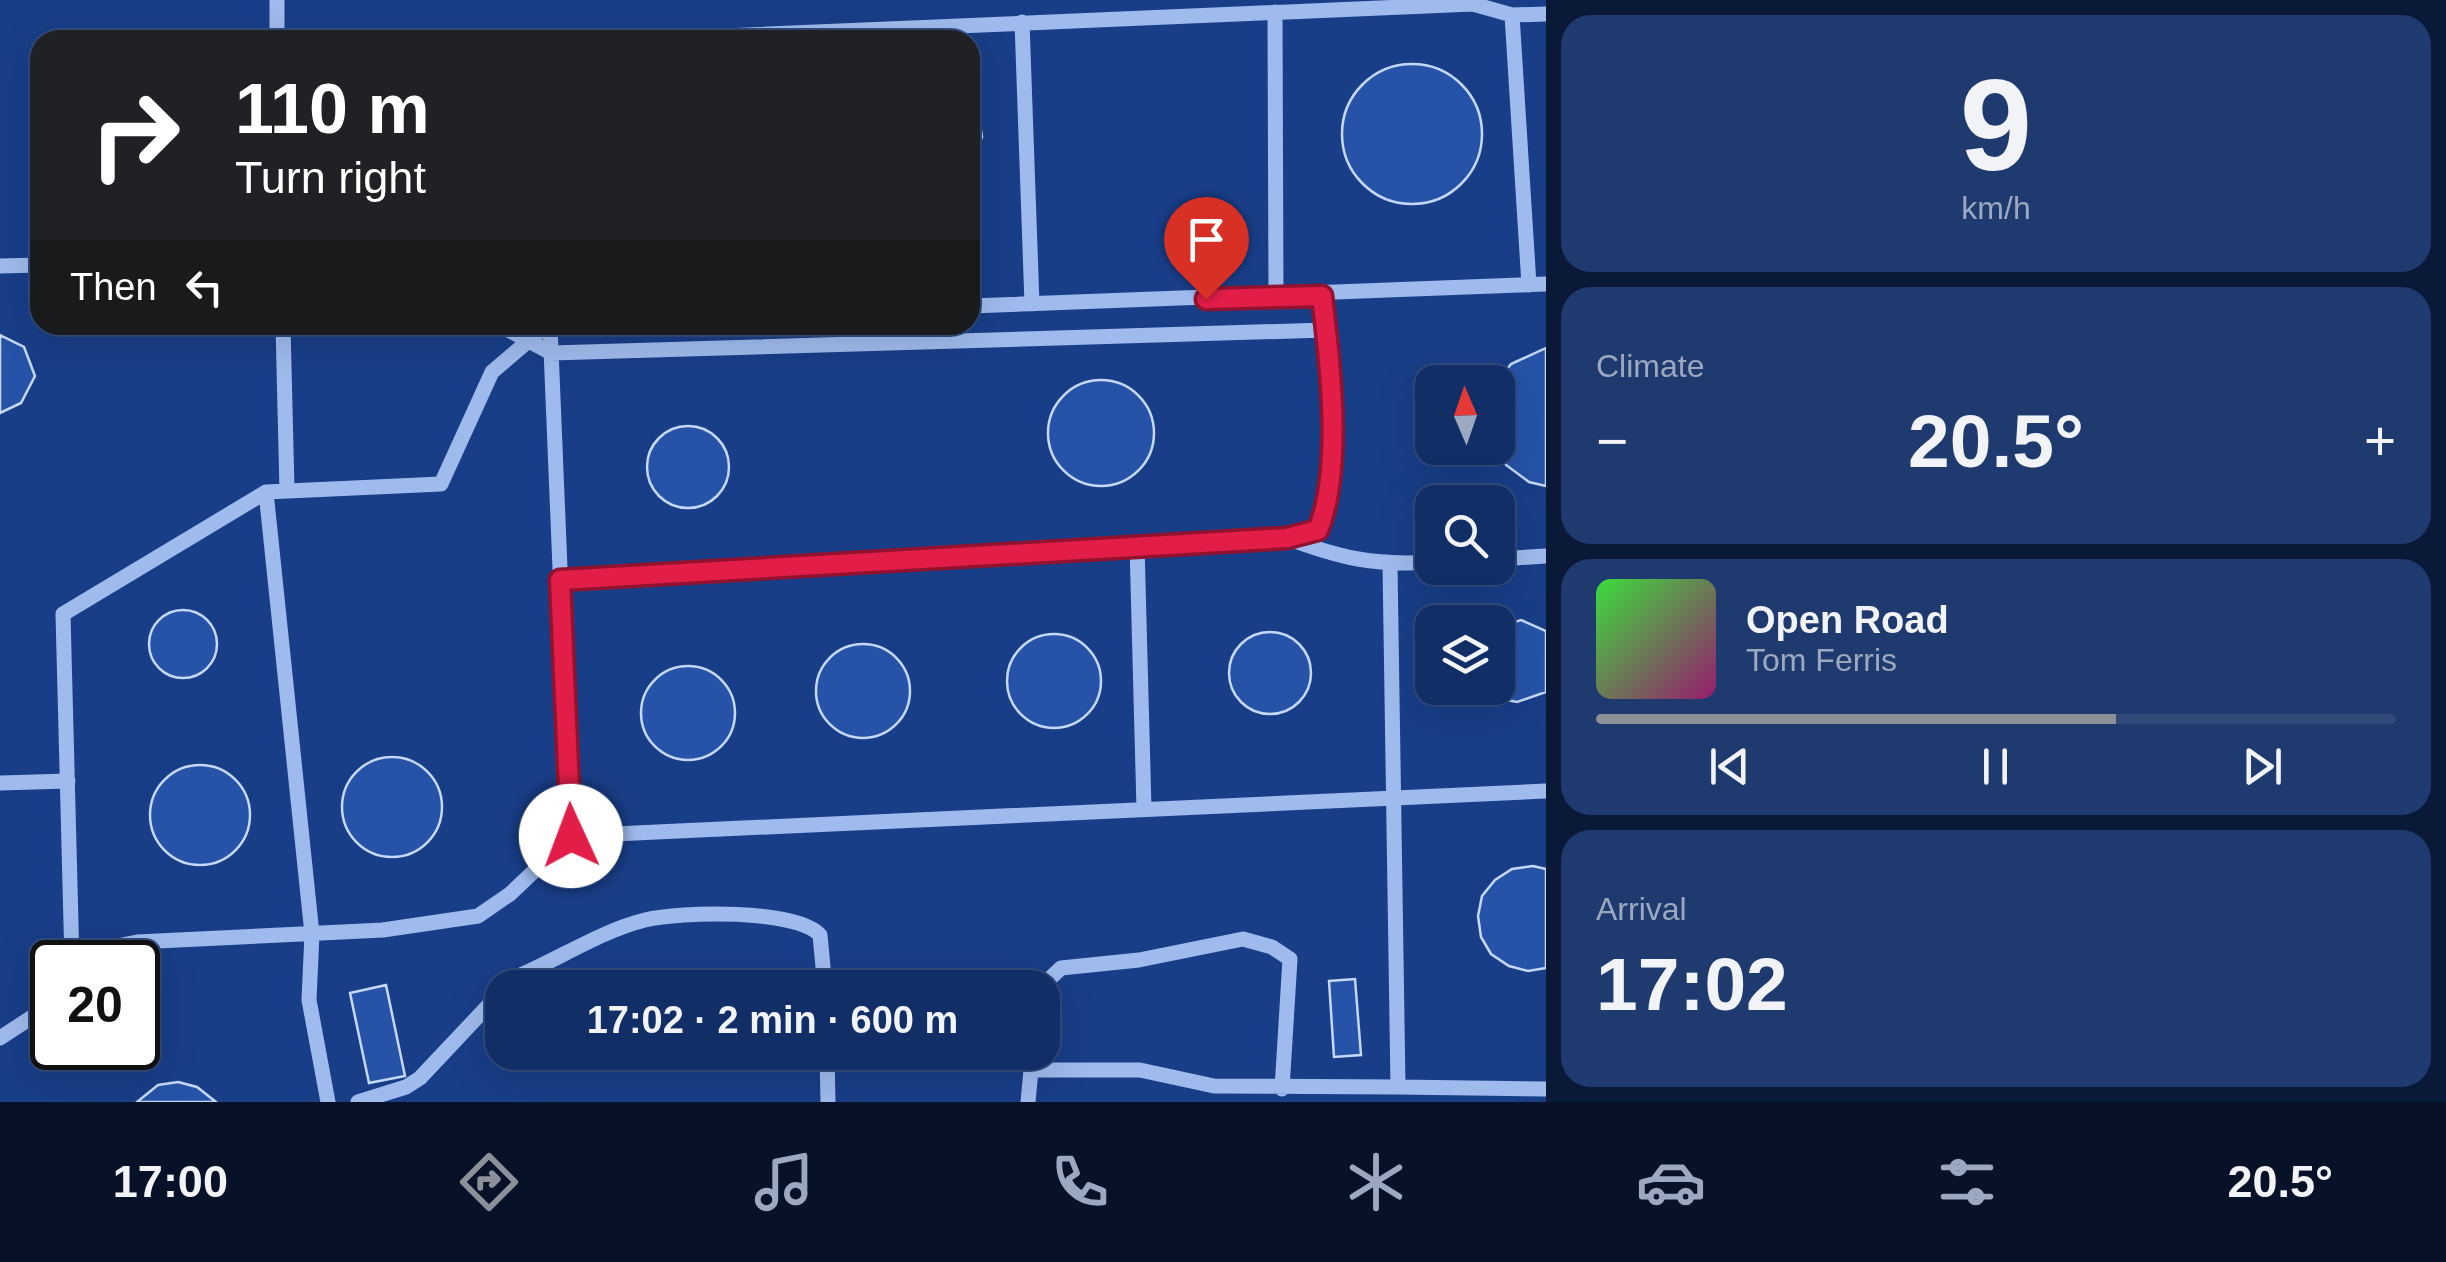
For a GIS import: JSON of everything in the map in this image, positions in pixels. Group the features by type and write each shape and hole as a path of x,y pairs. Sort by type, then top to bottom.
{"street":[{"path":"276,0 278,30"},
{"path":"848,30 1473,4 1512,15 1546,14"},
{"path":"1275,12 1276,297"},
{"path":"1512,15 1529,286"},
{"path":"1022,22 1032,304"},
{"path":"0,266 30,265"},
{"path":"980,306 1322,296 1546,284"},
{"path":"560,580 1287,538 1318,530 1329,503 1322,296"},
{"path":"517,335 551,354 1326,330"},
{"path":"283,335 287,491"},
{"path":"72,940 64,614 266,492 441,484 492,372 536,335"},
{"path":"549,335 571,836"},
{"path":"266,492 312,934 309,1000 328,1102"},
{"path":"1287,538 1344,560 1415,563"},
{"path":"1137,545 1144,809"},
{"path":"1515,557 1546,556"},
{"path":"1390,565 1398,1087"},
{"path":"0,783 68,780"},
{"path":"160,941 382,930 478,916 510,894 571,836 1546,792"},
{"path":"532,970 643,920 760,916 799,920 820,935 823,970"},
{"path":"1060,970 1096,962 1139,960 1243,939 1272,947 1290,959 1282,1089"},
{"path":"358,1102 406,1088 420,1078 485,1009"},
{"path":"0,1038 30,1018"},
{"path":"827,1070 828,1102"},
{"path":"1028,1102 1031,1070"},
{"path":"1060,1070 1140,1070 1214,1086 1282,1089 1546,1089"}],"building":[{"path":"1412,64 1439,69 1462,84 1477,107 1482,134 1477,161 1462,184 1439,199 1412,204 1385,199 1362,184 1347,161 1342,134 1347,107 1362,84 1385,69"},
{"path":"0,335 24,347 35,376 21,403 0,413"},
{"path":"1546,348 1546,486 1529,482 1506,465 1515,465 1515,365 1511,364"},
{"path":"1101,380 1121,384 1139,395 1150,413 1154,433 1150,453 1139,471 1121,482 1101,486 1081,482 1063,471 1052,453 1048,433 1052,413 1063,395 1081,384"},
{"path":"688,426 704,429 717,438 726,451 726,483 717,496 704,505 688,508 672,505 659,496 650,483 647,467 650,451 659,438 672,429"},
{"path":"183,610 207,620 217,644 207,668 183,678 159,668 149,644 159,620"},
{"path":"1521,620 1546,631 1546,692 1517,702 1515,702 1515,622"},
{"path":"1270,632 1286,635 1299,644 1308,657 1308,689 1299,702 1286,711 1270,714 1254,711 1241,702 1232,689 1229,673 1232,657 1241,644 1254,635"},
{"path":"1054,634 1072,637 1087,648 1098,663 1098,699 1087,714 1072,725 1054,728 1036,725 1021,714 1010,699 1007,681 1010,663 1021,648 1036,637"},
{"path":"863,644 881,647 896,658 907,673 907,709 896,724 881,735 863,738 845,735 830,724 819,709 816,691 819,673 830,658 845,647"},
{"path":"688,666 706,669 721,680 732,695 732,731 721,746 706,757 688,760 670,757 655,746 644,731 641,713 644,695 655,680 670,669"},
{"path":"392,757 411,761 427,772 438,788 442,807 438,826 427,842 411,853 392,857 373,853 357,842 346,826 342,807 346,788 357,772 373,761"},
{"path":"200,765 219,769 235,780 246,796 250,815 246,834 235,850 219,861 200,865 181,861 165,850 154,834 150,815 154,796 165,780 181,769"},
{"path":"1512,869 1546,869 1546,968 1528,971 1509,966 1491,954 1481,937 1478,916 1482,896 1495,880"},
{"path":"1355,979 1361,1055 1334,1057 1329,981"},
{"path":"386,985 405,1076 369,1083 350,993"},
{"path":"178,1082 197,1087 216,1102 137,1102 158,1085"}],"route":[{"path":"571,836 560,580 1287,538 1318,530 1329,503 1330,454 1322,296 1206,299"}]}
